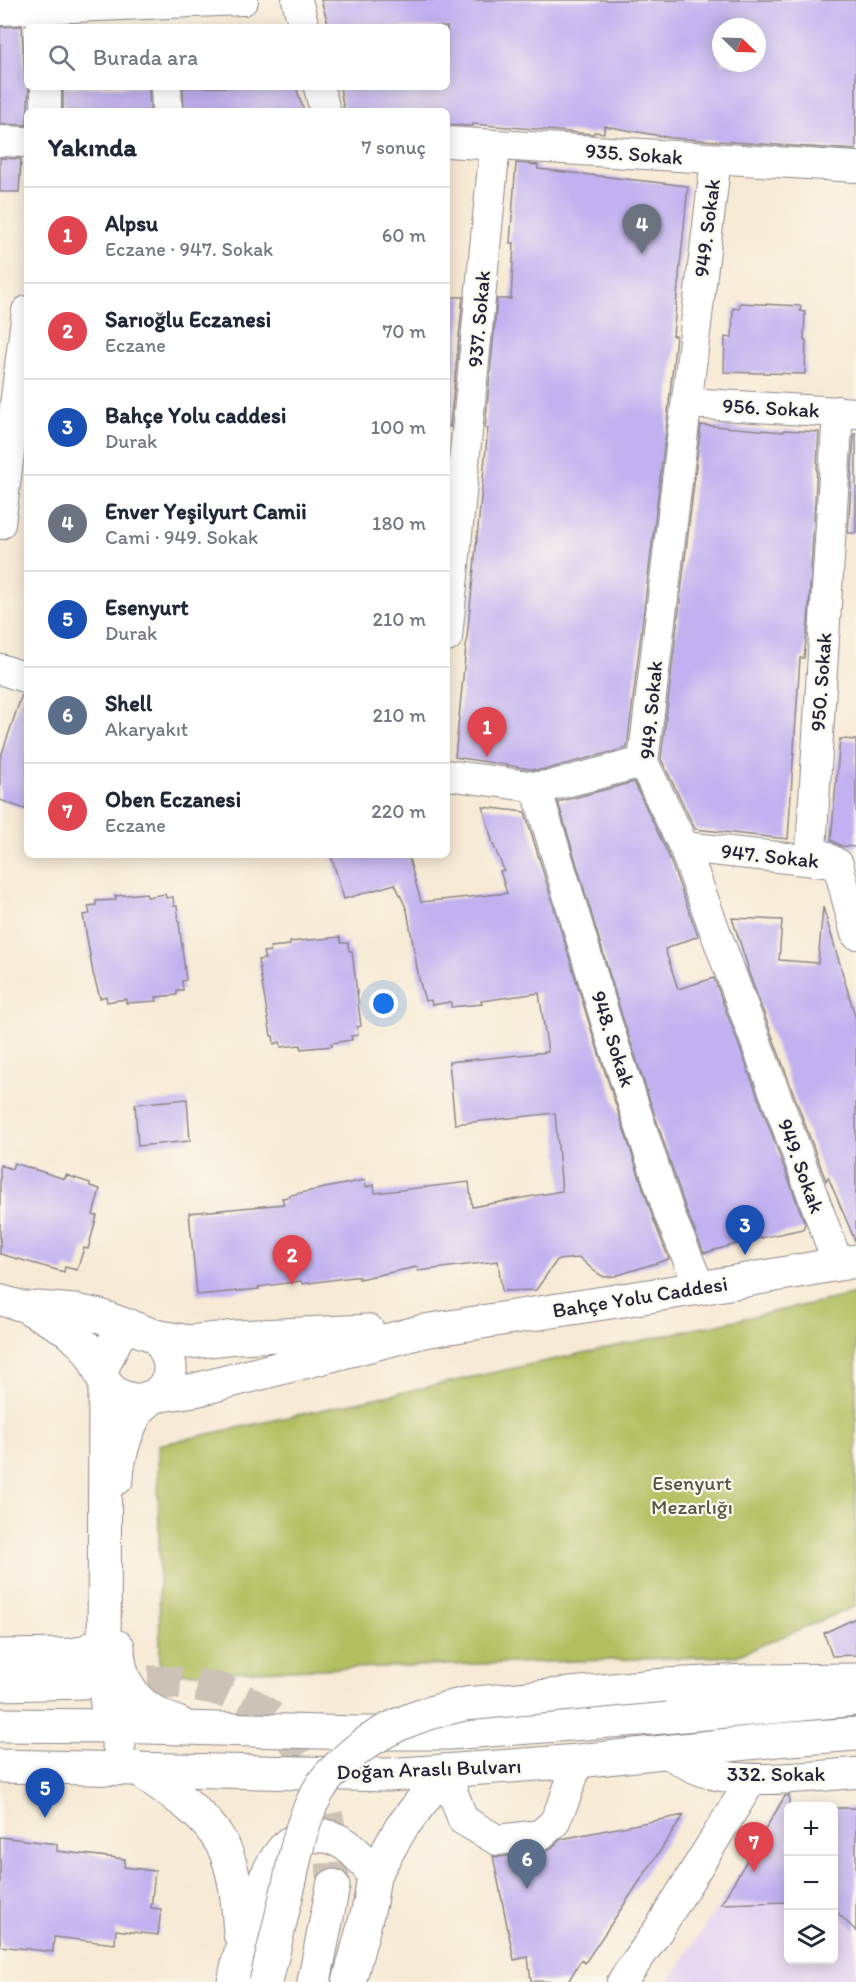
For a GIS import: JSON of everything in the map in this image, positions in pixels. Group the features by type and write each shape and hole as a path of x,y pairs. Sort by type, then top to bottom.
{"main road":[{"name":"Bahçe Yolu Caddesi","path":"14,1304 68,1330 86,1347 105,1383 113,1392 137,1401 195,1390 424,1331 847,1263"},
{"name":"Bahçe Yolu Caddesi","path":"14,1304 75,1311 189,1342 352,1331 424,1331"},
{"path":"187,1727 165,1719 145,1707 128,1689 118,1661 116,1514 118,1464 138,1411 166,1384 170,1372 169,1359 163,1345 142,1331 117,1337 101,1370 105,1383 104,1677 107,1705 120,1748 136,1768 177,1797 203,1820 222,1844 238,1899 241,1947"},
{"path":"0,1656 73,1654 87,1651 104,1641"},
{"path":"266,1982 300,1834 309,1808 322,1784 356,1750 374,1736 401,1722 433,1711 465,1704 664,1685 748,1681 856,1680"},
{"path":"0,1684 84,1682"},
{"name":"Doğan Araslı Bulvarı","path":"0,1725 112,1725 356,1733 448,1733 856,1700"},
{"name":"Doğan Araslı Bulvarı","path":"0,1766 389,1775 578,1761 856,1734"},
{"path":"349,1982 375,1875 401,1828 445,1771"},
{"path":"234,1982 241,1947 260,1890 276,1860 291,1842 314,1834 330,1837 348,1846 363,1859 375,1875"},
{"path":"314,1982 333,1886"}],"street":[{"path":"0,10 165,15 243,0"},
{"path":"297,0 303,24"},
{"path":"46,90 46,108"},
{"path":"166,90 167,108"},
{"path":"320,90 324,108"},
{"path":"0,141 24,142"},
{"name":"935. Sokak","path":"450,142 856,167"},
{"name":"937. Sokak","path":"450,581 457,450 495,145"},
{"name":"949. Sokak","path":"716,159 643,762 684,847 847,1263"},
{"path":"0,524 24,335"},
{"name":"956. Sokak","path":"687,403 847,412"},
{"name":"950. Sokak","path":"847,412 810,849 847,864"},
{"path":"0,669 24,677"},
{"path":"450,775 536,787 550,786 643,762"},
{"name":"948. Sokak","path":"536,787 606,1022 666,1205 700,1288"},
{"name":"947. Sokak","path":"684,847 847,864"},
{"path":"847,864 856,934"},
{"name":"332. Sokak","path":"665,1752 701,1771 752,1779 856,1773"},
{"path":"445,1771 463,1820 497,1840 540,1835 554,1823 578,1761"},
{"path":"622,1982 657,1932 752,1779"}],"shaded area":[{"path":"784,1903 784,1964 838,1964 838,1914 856,1932 856,1982 668,1982 720,1904"}],"green space":[{"name":"Esenyurt Mezarlığı","path":"856,1294 856,1606 736,1656 160,1674 158,1445"}],"building":[{"path":"321,0 856,0 856,150 672,138 604,126 604,133 594,132 593,134 473,124 473,126 450,125 450,108 344,108 340,90 450,90 450,24 328,24"},
{"path":"22,26 24,90 29,90 28,108 24,108 24,125 0,124 0,27"},
{"path":"63,90 149,90 150,108 63,108"},
{"path":"183,90 297,90 303,108 184,108"},
{"path":"0,158 21,159 19,192 0,192"},
{"path":"516,163 538,165 538,169 688,186 667,422 627,748 537,770 455,757 488,428 485,428 497,299 511,299 514,243 510,243"},
{"path":"450,297 463,297 450,427"},
{"path":"740,303 801,306 800,311 805,312 805,374 724,372 725,337 732,338 733,308 739,309"},
{"path":"701,425 784,432 784,430 819,432 808,624 804,658 800,658 788,839 695,829 661,759"},
{"path":"854,434 856,434 856,533 848,533"},
{"path":"22,694 24,694 24,809 0,800 0,759"},
{"path":"840,739 856,740 856,847 841,846 831,840"},
{"path":"634,782 668,854 698,936 665,949 678,989 714,978 805,1224 803,1229 704,1253 686,1210 622,1016 558,802"},
{"path":"483,807 525,812 590,1026 654,1221 669,1259 615,1276 604,1277 580,1258 557,1260 536,1290 502,1291 498,1261 418,1271 417,1267 359,1279 359,1277 353,1277 302,1284 301,1281 258,1287 259,1289 197,1295 189,1213 284,1204 282,1198 290,1197 290,1195 365,1180 366,1187 374,1185 375,1193 469,1182 472,1207 562,1191 555,1113 455,1124 449,1062 548,1052 539,993 481,1001 482,1004 451,1007 451,1002 432,1005 431,1000 425,1001 407,910 395,884 344,899 332,858 409,858 421,902 507,893 500,871 504,870 493,844"},
{"path":"146,893 147,897 165,894 166,898 173,897 174,906 177,906 186,980 182,981 183,990 177,990 177,995 156,997 157,1001 126,1003 126,999 107,1002 106,996 100,998 93,973 83,915 90,914 88,906 96,905 96,901 116,900 115,896"},
{"path":"823,907 856,1019 856,1243 828,1177 826,1181 747,968 732,918 782,920 779,960 818,963"},
{"path":"340,937 341,943 348,943 349,951 352,951 361,1026 357,1027 358,1035 351,1036 352,1040 331,1043 332,1046 301,1049 301,1045 281,1047 280,1042 274,1044 258,960 265,959 263,952 271,951 270,947 290,945 290,942"},
{"path":"187,1099 190,1141 138,1146 135,1104"},
{"path":"14,1163 65,1179 66,1175 100,1189 93,1215 97,1216 88,1249 84,1248 77,1270 65,1267 64,1272 0,1254 0,1165 12,1169"},
{"path":"856,1618 856,1655 832,1656 824,1633"},
{"path":"789,1795 789,1802 784,1802 784,1902 721,1904 785,1796"},
{"path":"838,1808 856,1808 856,1931 838,1913"},
{"path":"684,1815 585,1963 581,1960 568,1982 531,1981 528,1957 514,1960 493,1856 542,1852 561,1839"},
{"path":"0,1837 57,1844 57,1851 125,1859 124,1867 155,1871 151,1908 161,1909 158,1935 116,1930 115,1944 54,1937 53,1952 0,1946"}],"tunnel":[{"path":"99,1682 200,1685 225,1692 268,1715 288,1733 304,1755 316,1778 329,1831 333,1886"}],"place":[{"name":"Enver Yeşilyurt Camii","path":"642,254"},
{"name":"Alpsu","path":"487,757"},
{"name":"Bahçe Yolu caddesi","path":"745,1255"},
{"name":"Sarıoğlu Eczanesi","path":"292,1285"},
{"name":"Esenyurt","path":"45,1818"},
{"name":"Oben Eczanesi","path":"754,1872"},
{"name":"Shell","path":"527,1889"}]}
